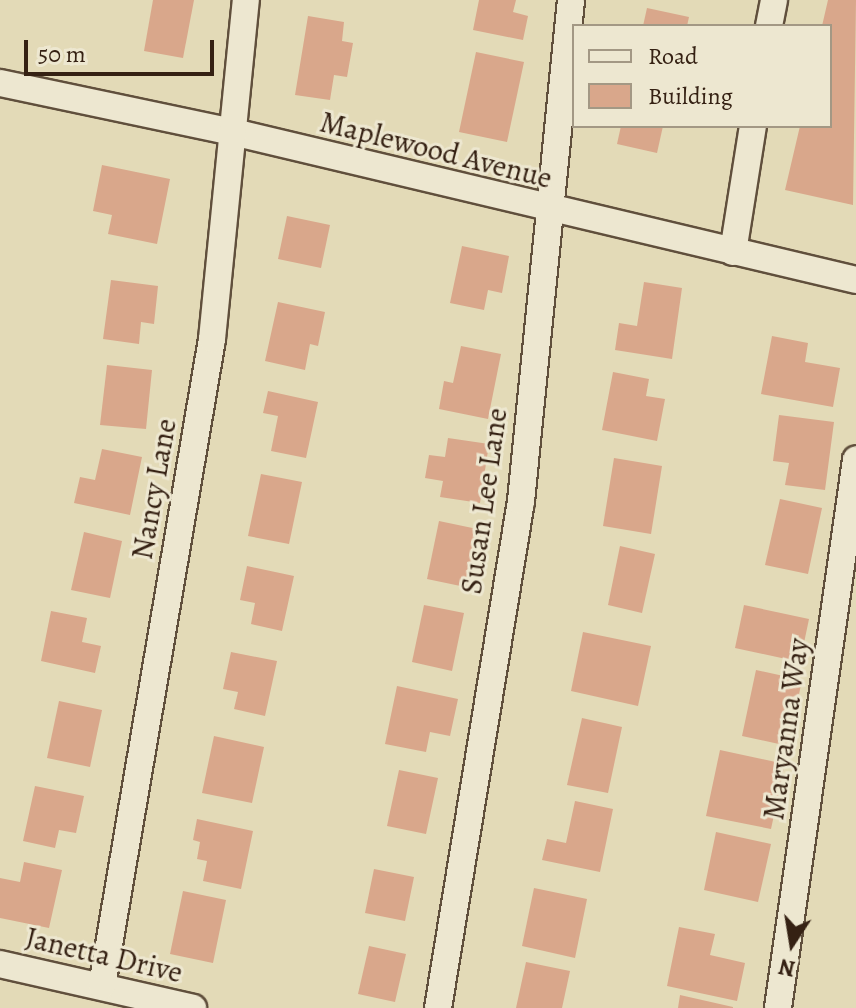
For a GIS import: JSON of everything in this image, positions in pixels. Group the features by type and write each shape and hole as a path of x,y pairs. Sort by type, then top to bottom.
{"street":[{"name":"Nancy Lane","path":"102,986 212,339 246,0"},
{"name":"Susan Lee Lane","path":"438,1008 521,501 571,0"},
{"path":"769,24 774,0"},
{"name":"Maplewood Avenue","path":"0,83 233,132 548,211 856,280"},
{"path":"733,252 753,128"},
{"name":"Maryanna Way","path":"778,1008 856,460"},
{"name":"Janetta Drive","path":"0,964 193,1008"}],"building":[{"path":"153,0 194,0 183,58 144,51"},
{"path":"479,0 516,0 513,12 528,16 523,40 473,30"},
{"path":"828,0 856,0 853,205 785,190 800,128 832,128 832,24 822,24"},
{"path":"647,8 689,17 687,24 643,24"},
{"path":"308,16 344,22 342,41 353,43 347,77 334,75 330,100 295,95"},
{"path":"476,52 524,62 507,142 459,132"},
{"path":"621,128 663,128 657,153 617,144"},
{"path":"102,165 170,179 157,244 108,234 112,215 93,211"},
{"path":"287,216 330,225 321,268 278,259"},
{"path":"462,246 509,256 502,293 488,290 484,310 450,303"},
{"path":"111,280 158,286 154,324 141,322 139,344 103,339"},
{"path":"644,282 682,288 672,359 615,350 619,323 637,326"},
{"path":"278,302 325,312 318,346 310,344 305,370 265,361"},
{"path":"772,336 808,343 805,362 840,368 833,407 761,394"},
{"path":"461,346 501,354 488,419 439,409 444,381 453,383"},
{"path":"107,365 152,370 146,429 100,425"},
{"path":"613,372 649,379 646,396 665,399 657,441 602,430"},
{"path":"268,391 318,402 306,458 271,451 278,416 263,413"},
{"path":"779,415 834,422 825,490 785,485 789,463 773,461"},
{"path":"448,438 489,444 480,503 440,497 443,481 425,478 429,455 445,457"},
{"path":"102,449 142,457 130,515 74,503 80,477 95,480"},
{"path":"614,458 662,466 651,534 603,526"},
{"path":"261,474 302,482 289,544 248,536"},
{"path":"780,499 822,508 808,574 765,565"},
{"path":"439,521 482,530 470,588 427,579"},
{"path":"84,532 122,541 110,598 71,590"},
{"path":"620,546 655,554 642,613 608,605"},
{"path":"247,566 294,576 282,631 251,624 255,603 240,600"},
{"path":"424,605 464,613 452,671 412,662"},
{"path":"744,605 809,619 800,662 735,648"},
{"path":"51,611 87,618 82,642 101,646 95,673 41,661"},
{"path":"583,632 651,646 638,706 571,691"},
{"path":"231,652 277,661 265,716 234,709 238,692 223,689"},
{"path":"756,670 802,680 788,746 742,736"},
{"path":"397,686 458,699 450,736 430,732 426,752 385,744"},
{"path":"59,701 102,710 90,767 47,758"},
{"path":"582,718 622,727 608,793 567,785"},
{"path":"214,736 264,747 252,803 202,793"},
{"path":"720,750 785,764 771,829 706,816"},
{"path":"399,770 438,778 426,834 387,826"},
{"path":"35,786 84,796 76,833 59,830 55,848 23,841"},
{"path":"575,801 613,809 600,872 542,860 547,839 566,843"},
{"path":"197,819 253,831 241,889 203,881 207,861 197,859 200,842 193,840"},
{"path":"716,832 771,844 758,902 704,890"},
{"path":"24,862 62,870 49,928 0,918 0,878 20,882"},
{"path":"374,869 414,877 405,921 365,913"},
{"path":"534,888 587,899 575,958 522,946"},
{"path":"183,891 226,900 213,963 170,954"},
{"path":"679,927 715,934 710,955 745,963 737,1001 667,986"},
{"path":"369,946 406,954 395,1002 358,994"},
{"path":"526,962 570,971 562,1008 516,1008"},
{"path":"680,995 733,1007 733,1008 678,1008"}]}
